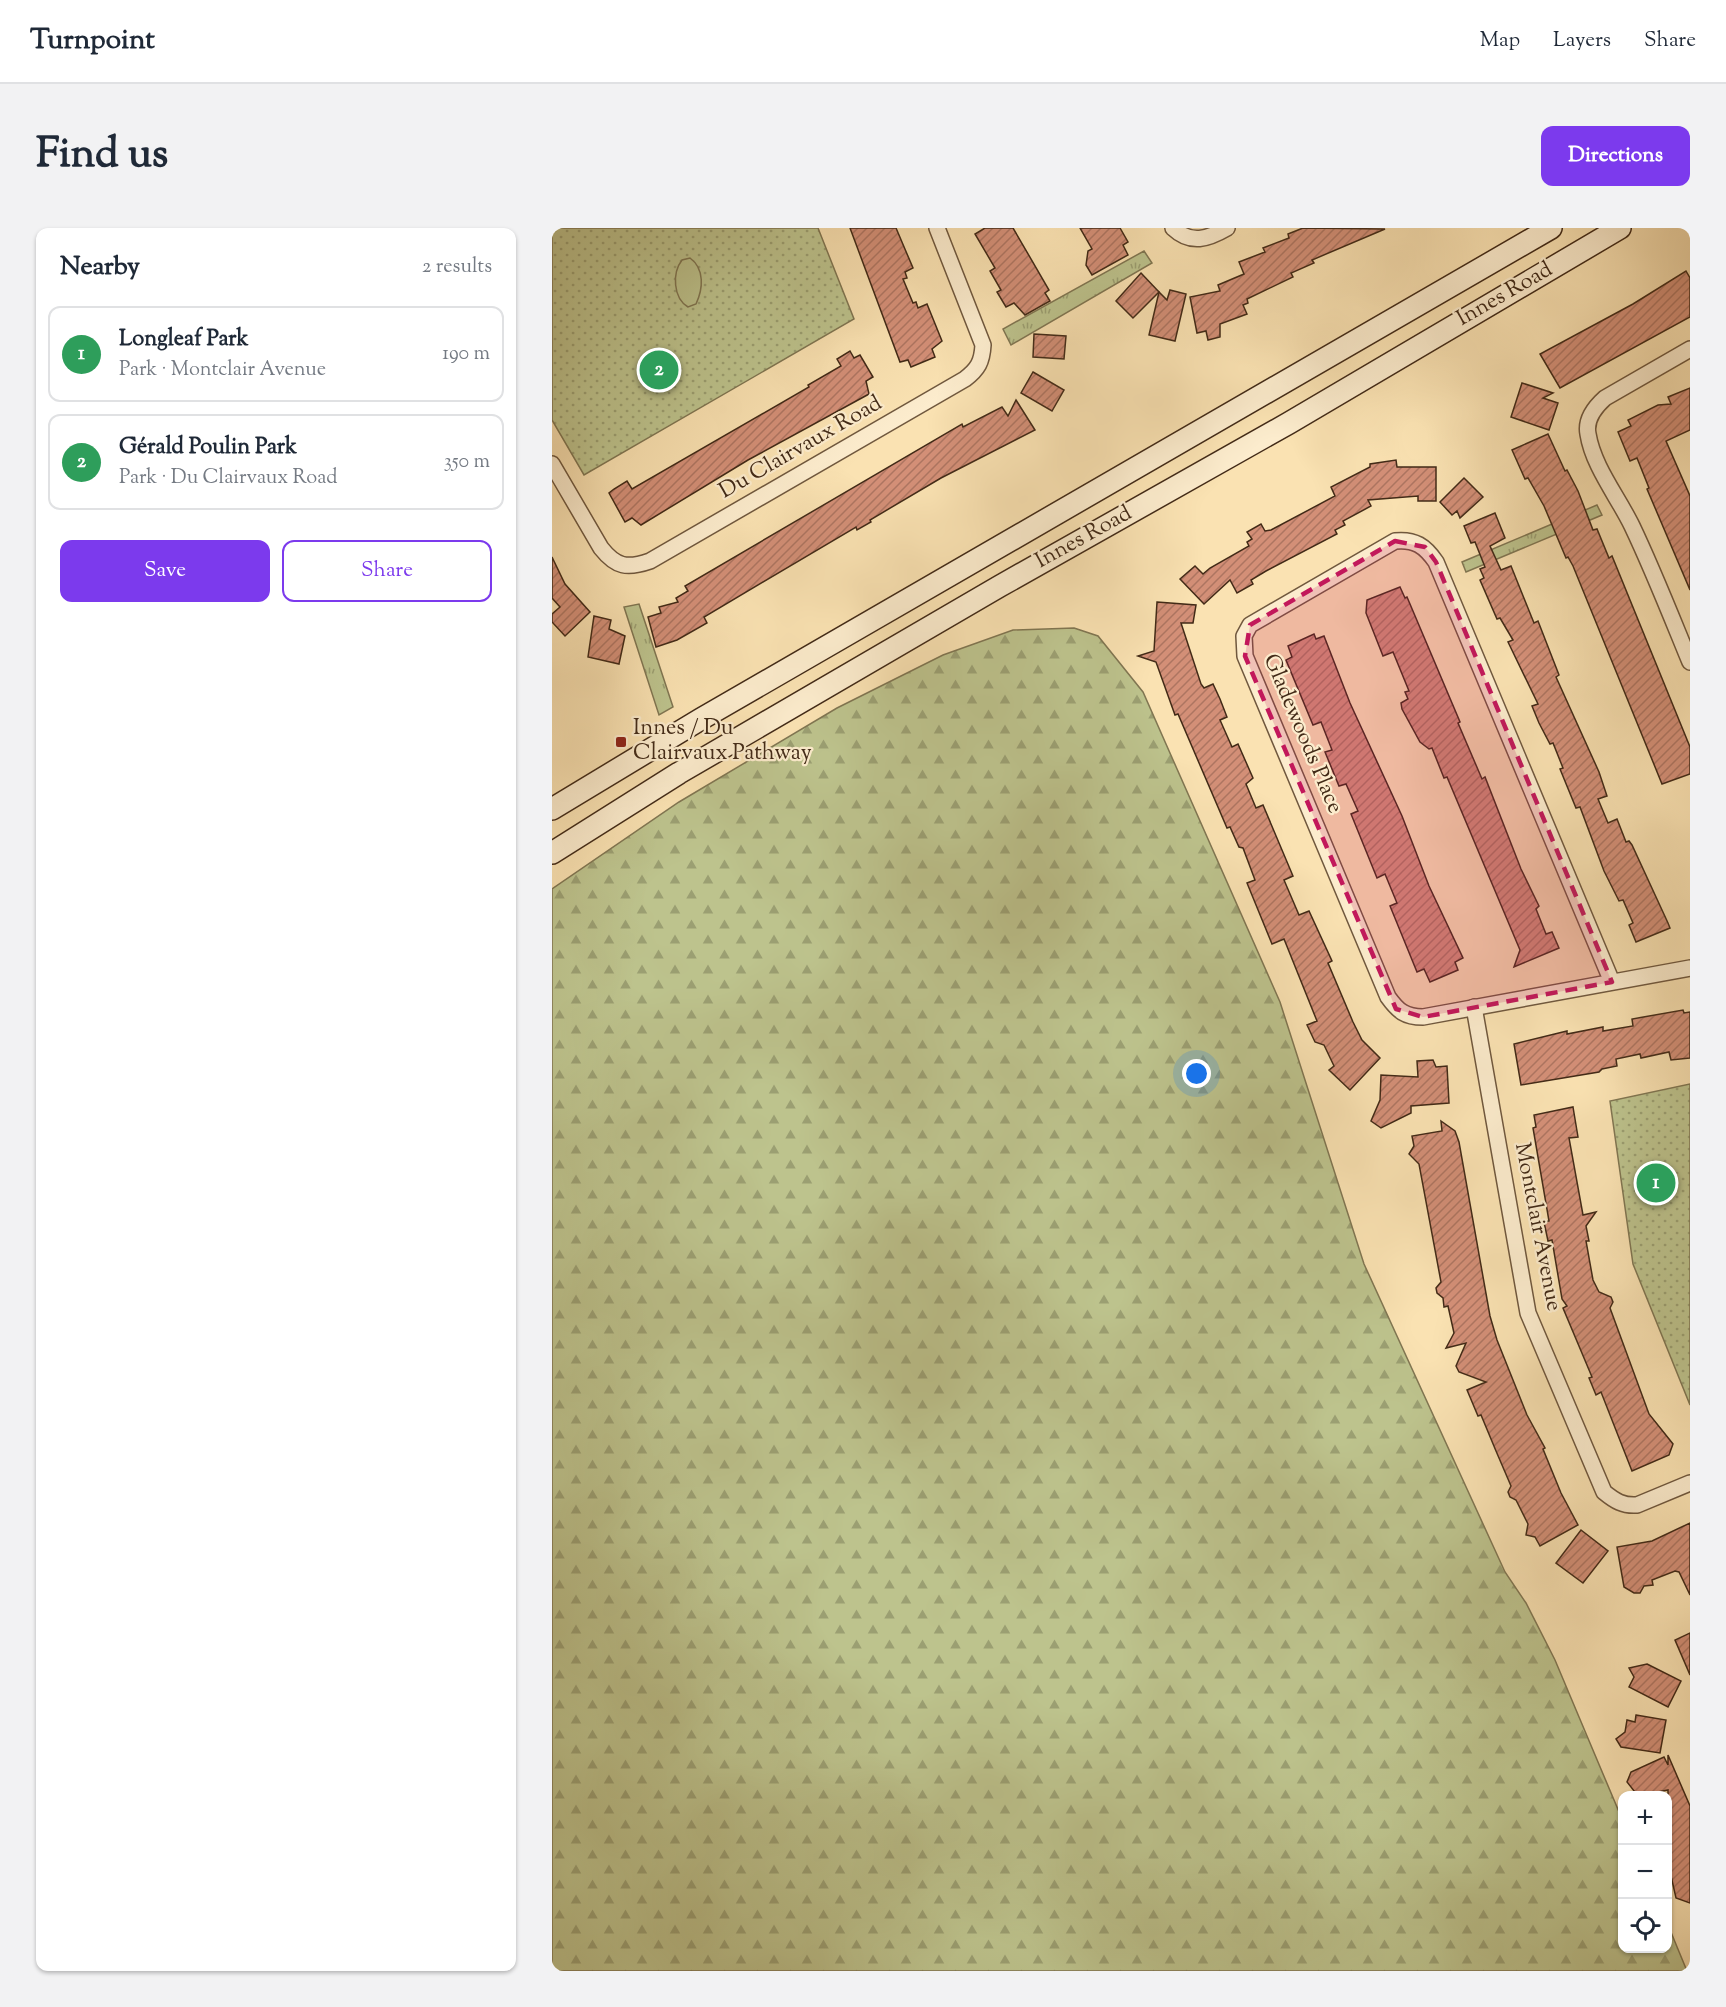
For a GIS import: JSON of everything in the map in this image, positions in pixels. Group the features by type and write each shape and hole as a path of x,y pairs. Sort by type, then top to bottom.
{"main road":[{"name":"Innes Road","path":"552,809 701,719 1551,228"},
{"name":"Innes Road","path":"552,853 690,766 1000,585 1289,423 1620,228"},
{"path":"1587,247 1631,228"}],"street":[{"name":"Du Clairvaux Road","path":"552,464 605,554 620,566 633,567 650,561 965,379 977,370 982,358 983,345 937,228"},
{"path":"1173,228 1181,236 1202,239 1227,228"},
{"path":"1690,349 1605,398 1596,406 1590,418 1588,435 1601,468 1631,524 1690,662"},
{"name":"Gladewoods Place","path":"1612,982 1436,562 1425,547 1408,540 1395,541 1250,625 1243,646 1388,997 1396,1010 1413,1017 1474,1008 1690,968"},
{"name":"Montclair Avenue","path":"1474,1008 1528,1313 1604,1492 1616,1502 1628,1505 1637,1504 1690,1483"}],"highlighted area":[{"path":"1395,541 1425,547 1436,562 1612,982 1423,1017 1396,1009 1245,656 1250,625"}],"green space":[{"path":"552,228 818,228 854,319 584,475 552,420"},
{"path":"1144,251 1152,263 1011,345 1003,329"},
{"path":"690,258 700,273 701,286 696,304 688,307 679,298 676,278 682,260"},
{"path":"1597,505 1602,515 1466,572 1462,562"},
{"path":"639,604 673,707 659,715 624,607"},
{"path":"1074,628 1098,636 1143,692 1280,1002 1364,1264 1505,1572 1526,1603 1555,1660 1618,1810 1618,1953 1672,1953 1672,1935 1687,1971 552,1971 552,889 679,802 837,708 943,655 1013,630"},
{"path":"1690,1084 1690,1405 1633,1264 1610,1101"}],"building":[{"path":"850,228 896,228 913,268 905,272 907,278 903,279 913,303 916,302 918,308 927,304 942,341 932,349 935,357 911,367 908,360 900,362"},
{"path":"985,228 1013,228 1049,290 1045,293 1050,301 1025,315 1014,303 1006,307 997,292 1001,290 990,271 995,268 975,234"},
{"path":"1080,228 1120,228 1128,242 1123,245 1128,255 1092,275 1086,265 1088,251 1092,249"},
{"path":"1303,228 1385,229 1312,260 1314,263 1291,273 1293,277 1247,299 1248,303 1243,305 1247,314 1220,324 1220,337 1208,340 1206,331 1197,333 1190,297 1220,291 1218,285 1244,274 1239,262 1265,252 1263,248 1289,238 1288,234"},
{"path":"1686,271 1690,278 1690,317 1560,388 1540,354 1633,304"},
{"path":"1141,273 1159,292 1133,318 1116,301"},
{"path":"1170,290 1186,294 1175,341 1149,335 1159,292 1167,300"},
{"path":"1034,334 1066,336 1064,359 1033,357"},
{"path":"850,351 854,358 860,355 873,377 866,381 869,394 748,460 641,525 632,518 625,522 609,493 614,489 627,481 632,489 809,387 808,385 841,366 837,359"},
{"path":"1033,372 1064,390 1052,411 1021,393"},
{"path":"1522,383 1553,393 1543,398 1558,403 1549,430 1511,417"},
{"path":"1690,388 1690,430 1666,441 1690,496 1690,590 1647,489 1649,488 1637,458 1630,461 1618,432 1631,426 1628,420 1658,405 1671,404 1668,397"},
{"path":"1016,400 1035,430 941,478 870,520 871,522 857,530 856,527 704,617 707,623 677,640 656,647 648,617 661,613 659,607 678,602 676,598 688,591 685,586 962,424 963,427 1002,407 1008,416"},
{"path":"1548,434 1565,471 1567,470 1578,491 1593,530 1597,529 1609,558 1612,556 1690,747 1690,774 1662,784 1573,566 1568,557 1566,558 1544,506 1528,478 1525,479 1512,450"},
{"path":"1396,460 1397,467 1436,467 1436,501 1418,501 1418,496 1368,500 1371,506 1343,521 1345,525 1335,530 1337,534 1266,571 1251,580 1253,584 1237,593 1230,580 1204,604 1180,579 1195,566 1203,574 1249,546 1247,542 1252,539 1247,532 1261,524 1265,531 1271,530 1335,496 1331,487 1370,467 1370,464"},
{"path":"1464,478 1483,497 1460,518 1457,511 1452,515 1440,502"},
{"path":"1495,513 1505,538 1490,546 1501,570 1511,566 1534,623 1538,621 1559,675 1556,677 1599,772 1607,796 1598,799 1608,823 1617,819 1626,842 1629,841 1632,845 1670,928 1636,942 1629,925 1633,923 1623,900 1619,901 1604,871 1580,807 1576,808 1560,769 1563,768 1553,743 1550,744 1532,706 1538,704 1508,642 1513,640 1500,618 1497,619 1480,580 1484,578 1480,569 1485,567 1475,542 1471,543 1464,526"},
{"path":"552,557 565,584 590,612 565,636 552,622 552,614 560,607 552,598"},
{"path":"1400,587 1405,598 1407,597 1482,779 1485,777 1521,869 1539,906 1536,909 1546,934 1552,932 1559,948 1514,967 1520,950 1447,777 1444,778 1432,748 1429,749 1420,742 1402,709 1401,703 1408,699 1405,692 1409,691 1393,652 1383,656 1366,613 1367,600"},
{"path":"1157,602 1196,605 1193,623 1181,623 1201,684 1204,688 1213,684 1220,699 1227,717 1220,720 1232,747 1238,744 1253,778 1246,784 1256,808 1263,805 1293,876 1284,880 1299,915 1309,911 1332,961 1328,963 1353,1022 1362,1040 1380,1058 1350,1090 1329,1070 1334,1066 1324,1045 1315,1042 1307,1025 1317,1021 1284,939 1272,944 1247,883 1255,880 1243,848 1239,847 1230,827 1227,828 1178,714 1175,715 1156,662 1138,656 1154,651"},
{"path":"594,616 611,620 609,629 625,636 619,664 588,657"},
{"path":"1314,634 1316,639 1324,636 1350,703 1402,816 1429,886 1463,958 1455,962 1458,970 1430,982 1424,969 1417,972 1390,906 1397,903 1385,874 1377,878 1351,814 1358,811 1346,784 1339,786 1325,752 1332,750 1321,722 1313,725 1286,660 1292,657 1288,646"},
{"path":"1683,1010 1684,1013 1690,1012 1690,1058 1671,1060 1669,1052 1641,1058 1640,1054 1616,1059 1617,1066 1602,1069 1599,1072 1521,1085 1514,1044 1567,1031 1567,1034 1603,1027 1603,1031 1633,1026 1632,1019"},
{"path":"1433,1060 1436,1067 1447,1066 1449,1103 1411,1106 1411,1113 1381,1128 1371,1121 1380,1100 1381,1075 1418,1077 1417,1061"},
{"path":"1573,1107 1578,1137 1569,1138 1583,1215 1596,1212 1586,1226 1589,1241 1586,1241 1593,1280 1599,1292 1611,1297 1613,1302 1610,1308 1649,1414 1673,1444 1669,1455 1632,1471 1601,1392 1596,1395 1589,1378 1592,1377 1563,1308 1567,1306 1562,1299 1552,1240 1548,1241 1544,1222 1549,1221 1533,1128 1536,1127 1534,1115"},
{"path":"1441,1121 1455,1131 1459,1142 1490,1316 1497,1340 1527,1415 1545,1448 1543,1449 1561,1493 1578,1525 1540,1546 1535,1537 1526,1535 1528,1524 1516,1500 1510,1497 1508,1492 1511,1486 1481,1415 1478,1416 1467,1390 1486,1382 1459,1372 1456,1366 1466,1343 1446,1348 1454,1333 1448,1306 1444,1307 1443,1298 1437,1293 1436,1288 1441,1282 1419,1164 1409,1154 1414,1146 1412,1136 1442,1131"},
{"path":"1690,1523 1690,1595 1679,1572 1675,1571 1652,1580 1653,1585 1644,1586 1640,1593 1634,1593 1624,1587 1617,1547 1652,1541"},
{"path":"1581,1530 1608,1551 1583,1583 1556,1563"},
{"path":"1690,1633 1690,1675 1675,1640"},
{"path":"1647,1664 1681,1681 1668,1707 1629,1687 1634,1677 1629,1668"},
{"path":"1636,1715 1666,1720 1660,1753 1621,1747 1616,1739 1625,1732 1627,1720 1635,1722"},
{"path":"1668,1755 1690,1806 1690,1903 1676,1898 1672,1880 1672,1791 1634,1791 1627,1782 1631,1772 1664,1757 1668,1765"}],"place":[{"name":"Gérald Poulin Park","path":"659,370"},
{"name":"Innes / Du Clairvaux Pathway","path":"621,742"},
{"name":"Longleaf Park","path":"1656,1183"}]}
